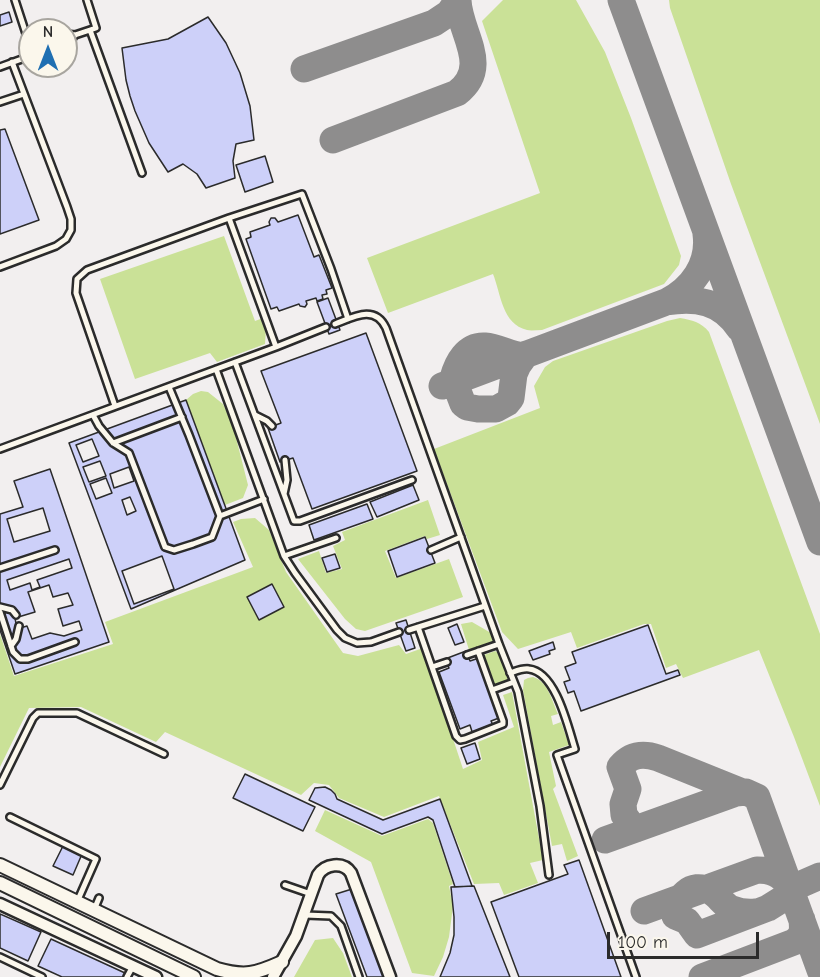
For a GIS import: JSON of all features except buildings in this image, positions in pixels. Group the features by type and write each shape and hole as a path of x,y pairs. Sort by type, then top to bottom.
{"street":[{"path":"0,865 230,974 243,976 259,973 282,962"},
{"path":"273,977 296,936 322,869 335,865 348,869 355,882 390,977"},
{"path":"1,887 70,917 194,977"},
{"path":"70,917 77,902"},
{"path":"0,904 156,977"},
{"path":"87,925 94,910"}],"lane":[{"path":"15,0 21,18"},
{"path":"78,34 96,28 87,0"},
{"path":"90,30 142,173"},
{"path":"0,66 18,60"},
{"path":"0,267 56,246 66,239 71,230 71,219 67,207 12,62"},
{"path":"0,102 24,94"},
{"path":"115,406 76,292 77,279 87,270 302,194 348,319"},
{"path":"229,219 276,347"},
{"path":"334,324 362,314 370,314 383,321 498,644 518,692 540,806 549,874"},
{"path":"0,449 326,327"},
{"path":"235,362 294,521 300,521 412,480"},
{"path":"216,369 284,556 295,573 345,638 357,643 372,642 399,632"},
{"path":"93,415 113,443 129,453 165,546 174,550 212,537 220,516 169,387"},
{"path":"255,415 272,426"},
{"path":"113,443 182,417"},
{"path":"284,495 287,480 285,460"},
{"path":"220,516 264,499"},
{"path":"284,556 336,537"},
{"path":"431,550 461,537"},
{"path":"0,568 55,550"},
{"path":"409,630 485,606"},
{"path":"0,607 12,610 16,615"},
{"path":"0,612 13,652 20,659 28,659 75,642"},
{"path":"11,646 16,639 19,626"},
{"path":"418,627 456,736 460,740 503,722 478,651"},
{"path":"467,655 498,644"},
{"path":"432,667 447,662"},
{"path":"510,673 529,669 537,672 547,679 556,693 575,749 557,755 636,977"},
{"path":"492,690 514,682"},
{"path":"0,785 33,718 38,713 77,713 164,754"},
{"path":"10,817 96,859 77,902"},
{"path":"285,885 311,894"},
{"path":"94,910 99,898"},
{"path":"305,915 331,916 341,926 359,977"},
{"path":"0,957 42,977"},
{"path":"127,977 132,966"}],"green space":[{"path":"503,0 576,0 605,52 631,118 681,256 679,265 664,284 542,330 527,330 512,322 507,315 493,274 388,313 367,258 540,193 482,21"},
{"path":"669,0 820,0 820,424 731,184"},
{"path":"224,236 255,321 263,318 266,328 265,344 217,362 210,353 135,379 100,279"},
{"path":"680,318 696,322 709,332 820,634 820,806 759,650 683,678 676,664 666,668 651,624 644,624 577,648 571,632 518,649 502,632 434,449 540,408 534,386 545,367 553,361"},
{"path":"201,391 208,392 223,404 233,426 248,485 243,498 225,505 186,400"},
{"path":"428,500 440,535 427,539 425,536 385,551 396,578 449,559 463,597 365,631 356,629 345,619 298,559 319,551 326,573 342,569 333,546 345,540 342,532"},
{"path":"255,518 269,530 286,572 343,653 358,656 399,645 406,654 423,648 463,769 482,760 478,742 514,727 503,695 512,692 543,860 530,863 538,883 504,895 499,883 474,884 439,796 384,817 339,798 329,785 314,783 301,795 165,732 156,742 81,707 29,708 0,767 0,634 14,676 113,644 105,622 253,567 233,522"},
{"path":"472,622 491,633 494,642 469,650 461,624"},
{"path":"495,651 499,653 508,680 495,685 484,655"},
{"path":"533,677 538,679 549,692 558,714 551,716 553,725 561,722 569,745 549,752 556,786 553,789 578,856 567,861 562,844 552,846 523,690 524,680"},
{"path":"325,810 382,836 428,819 433,823 453,884 449,886 453,906 449,937 434,976 412,973 371,862 315,831"},
{"path":"333,938 343,953 352,977 294,977 315,940"}],"taxiway":[{"path":"304,69 434,23 449,13 458,0"},
{"path":"333,140 457,93 467,83 472,72 473,60 458,0"},
{"path":"621,0 820,542"},
{"path":"442,386 675,297 691,283 702,265 706,234"},
{"path":"666,302 688,300 707,303 724,312 739,328"},
{"path":"523,356 485,346 473,348 463,356 453,378 463,404 478,409 496,409 507,403 511,398 514,374 526,354"},
{"path":"636,829 624,815 623,804 628,789 620,767 633,757 647,755 658,758 740,791"},
{"path":"605,840 736,793 746,792 757,797 820,970"},
{"path":"644,911 757,870 779,876 789,886 788,892"},
{"path":"756,912 732,909 710,891 697,888 691,889 682,897 675,916 687,921 697,935 768,908 797,886 820,876"},
{"path":"702,977 794,942 802,932 802,920"}]}
